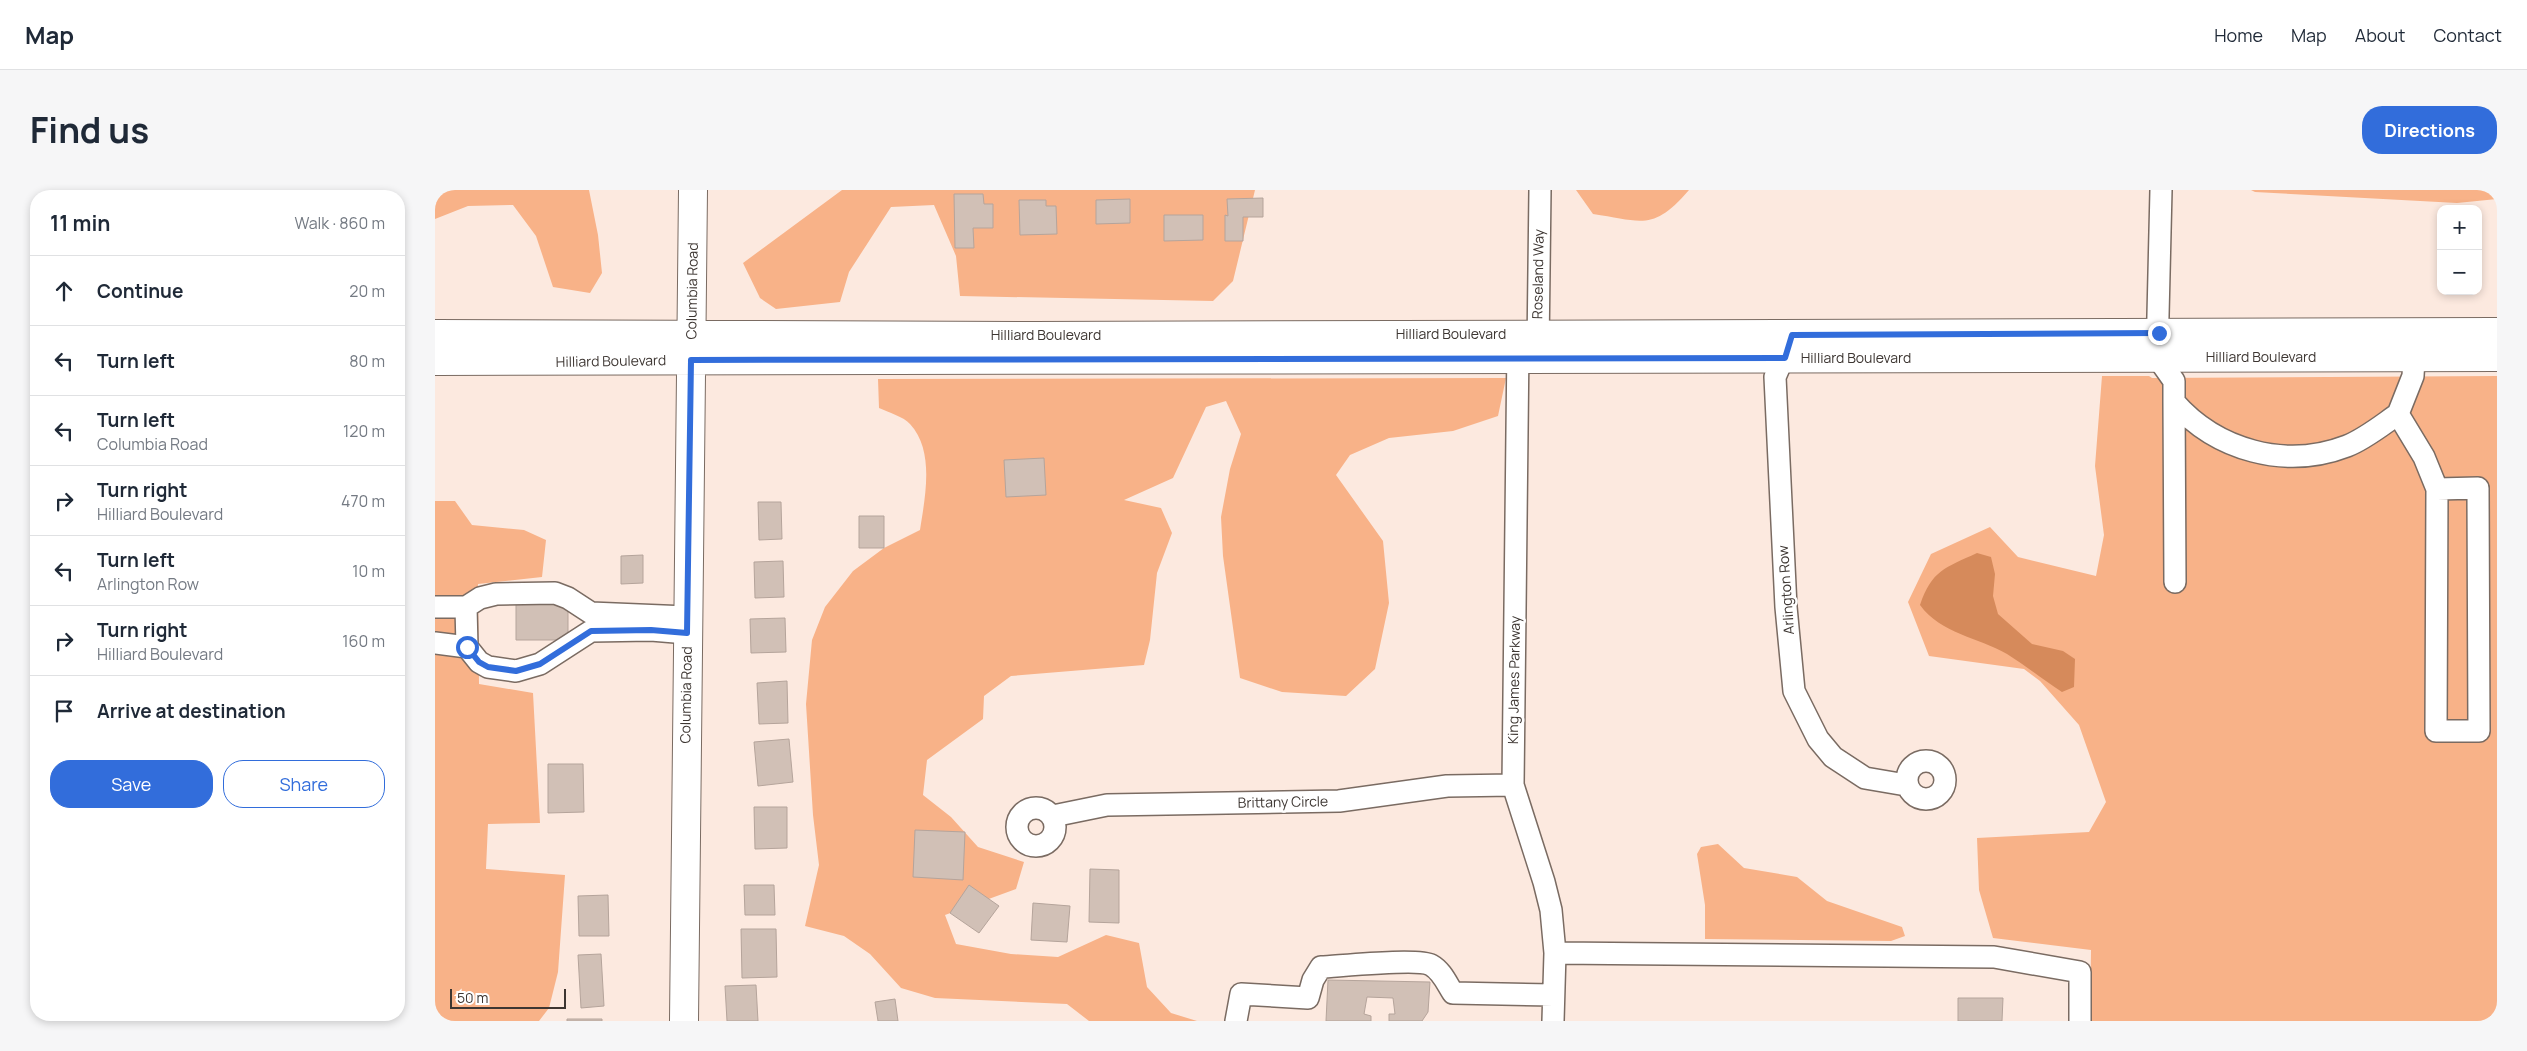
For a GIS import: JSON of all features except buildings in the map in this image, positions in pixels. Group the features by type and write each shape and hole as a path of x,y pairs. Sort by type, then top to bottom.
{"main road":[{"name":"Columbia Road","path":"684,1021 693,190"},
{"name":"Hilliard Boulevard","path":"435,361 691,348 1788,347 2415,344 2497,332"},
{"name":"Hilliard Boulevard","path":"435,334 691,348"},
{"name":"Hilliard Boulevard","path":"2415,344 2497,357"}],"street":[{"name":"Roseland Way","path":"1528,347 1540,190"},
{"path":"2161,190 2158,345 2174,381 2175,582"},
{"path":"2174,402 2192,421 2210,434 2246,450 2269,454 2319,453 2347,446 2398,414 2413,376 2415,344"},
{"name":"King James Parkway","path":"1528,347 1513,785 1551,910 1555,953 1553,1021"},
{"name":"Arlington Row","path":"1788,347 1775,377 1786,607 1794,692 1818,739 1833,757 1865,778 1907,785"},
{"path":"2398,414 2424,457 2437,489 2436,731 2479,731 2478,488 2437,489"},
{"path":"435,607 466,607 480,598 496,594 555,593 568,598 591,622 651,630 687,625"},
{"path":"466,607 467,647 479,662 488,667 516,671 540,664 591,622"},
{"path":"435,643 467,647"},
{"name":"Brittany Circle","path":"1053,816 1107,805 1339,801 1447,786 1513,785"},
{"path":"1555,953 1995,956 2080,972 2080,1021"},
{"path":"1235,1021 1241,994 1308,998 1313,980 1321,967 1385,963 1429,964 1438,970 1453,993 1553,996"}],"shaded area":[{"path":"435,190 589,190 598,235 602,273 590,293 553,287 536,236 513,205 468,206 435,219"},
{"path":"842,190 1255,190 1233,281 1213,301 960,296 956,256 934,205 891,207 849,272 840,302 776,309 760,298 743,263"},
{"path":"1576,190 1689,190 1677,203 1656,218 1635,221 1593,214"},
{"path":"2251,190 2497,190 2497,199 2457,203 2255,192"},
{"path":"2102,376 2149,376 2152,378 2497,376 2497,1021 2090,1021 2091,950 1993,938 1979,890 1977,838 2089,832 2106,802 2079,725 2040,681 2024,669 1929,656 1908,602 1931,554 1990,527 2018,557 2096,576 2104,535 2095,466"},
{"path":"1506,378 1498,416 1453,431 1389,438 1350,455 1336,475 1383,541 1389,603 1375,669 1346,696 1282,692 1240,678 1223,556 1221,517 1230,469 1241,434 1226,401 1206,407 1173,478 1124,500 1161,508 1172,533 1157,573 1150,640 1144,665 1011,676 984,696 983,719 927,760 923,795 951,817 978,847 1024,862 1016,889 945,915 956,944 1011,954 1058,957 1106,935 1139,943 1147,987 1171,1013 1197,1021 1089,1021 1067,1004 935,998 901,988 870,954 844,936 805,926 819,865 813,815 806,704 812,640 825,607 853,571 884,548 920,530 926,489 923,447 918,435 907,421 879,408 878,379"},
{"path":"435,501 455,501 472,525 524,530 546,540 542,577 478,584 479,684 533,693 540,823 488,824 486,869 565,875 558,972 549,1008 539,1021 435,1021"},
{"path":"1977,553 1991,557 1995,574 1993,596 1998,614 2032,644 2063,651 2075,659 2074,687 2062,692 2007,654 1949,629 1929,615 1920,605 1929,584 1935,577 1948,567"},
{"path":"1718,844 1744,868 1797,877 1827,901 1902,927 1905,936 1891,941 1705,939 1705,905 1697,854 1701,847"}],"route":[{"path":"467,647 479,662 488,667 516,671 529,669 540,664 591,631 651,630 687,633 691,360 1785,358 1792,335 2159,333"}]}
